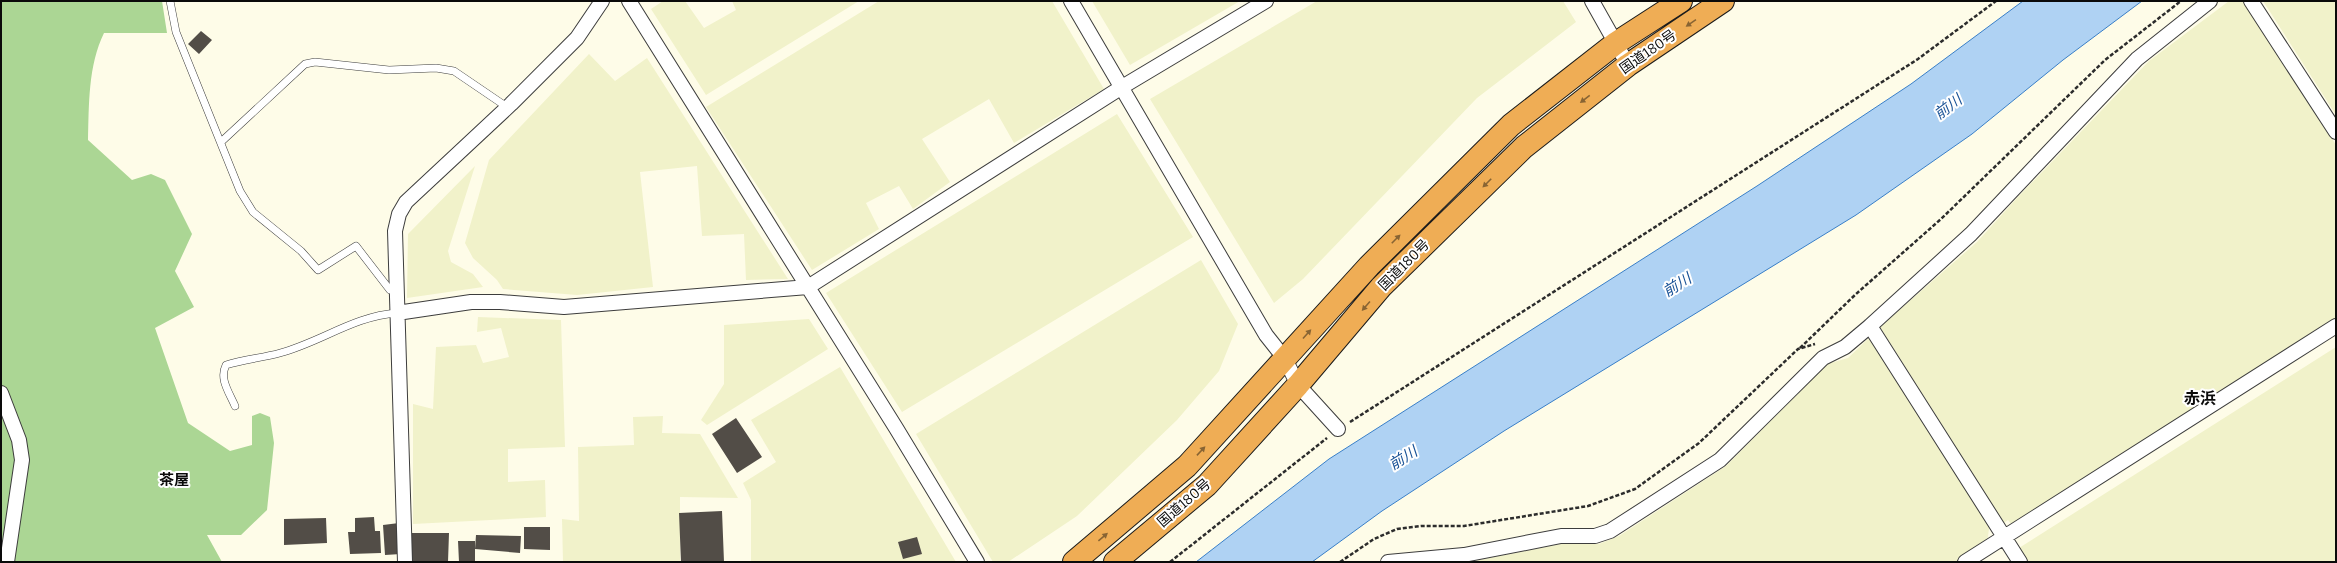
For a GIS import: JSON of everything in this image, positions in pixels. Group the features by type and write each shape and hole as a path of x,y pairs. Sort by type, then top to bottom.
{"highway":[{"name":"国道180号","path":"1074,562 1187,466 1369,266 1511,125 1616,43 1681,1"},
{"name":"国道180号","path":"1116,562 1207,484 1298,385 1381,288 1524,147 1628,65 1723,1"}],"street":[{"path":"405,562 395,231 399,214 406,202 578,38 602,1"},
{"path":"629,1 896,428 977,562"},
{"path":"1071,1 1266,335 1285,359 1298,385 1338,429"},
{"path":"398,313 471,302 500,302 564,307 808,287 1122,87 1266,1"},
{"path":"1592,1 1628,65"},
{"path":"1388,562 1464,555 1561,536 1595,536 1610,531 1720,460 1823,358 1845,347 1971,234 2137,59 2210,1"},
{"path":"2252,1 2336,132"},
{"path":"1870,326 2020,562"},
{"path":"1965,562 2336,326"},
{"path":"1,393 19,440 22,460 7,562"}],"lane":[{"path":"170,1 176,32 240,191 253,212 301,251 318,270 356,246 390,290 397,292"},
{"path":"221,142 305,64 315,62 389,70 436,68 454,71 507,107"},
{"path":"235,406 223,378 223,372 226,365 281,353 363,318 398,313"}],"path":[{"path":"1170,562 1338,429 1406,388 1918,59 1996,1"},
{"path":"1340,562 1374,539 1397,529 1421,526 1464,526 1588,506 1636,489 1699,443 1856,294 1941,219 2105,60 2181,1"},
{"path":"1798,349 1820,342"}],"green space":[{"path":"1,1 162,1 167,33 104,33 95,59 90,85 88,140 132,180 151,174 165,180 192,234 175,271 194,307 155,328 188,423 230,451 252,445 252,416 260,413 270,417 274,443 267,510 241,535 207,535 222,562 1,562"},
{"path":"663,1 685,1 704,28 736,10 732,1 859,1 706,95 651,9"},
{"path":"879,1 1052,1 1104,89 1014,143 989,99 922,139 950,182 913,209 899,186 866,203 879,229 812,270 706,107"},
{"path":"1092,1 1240,1 1130,65"},
{"path":"1317,1 1563,1 1576,22 1477,98 1303,279 1274,303 1150,99"},
{"path":"2229,1 2245,1 2336,145 2336,320 2012,525 2008,520 2004,523 1880,327 1977,242 2017,198 2149,61"},
{"path":"2263,1 2336,1 2336,115"},
{"path":"589,54 615,81 647,58 788,279 746,280 744,234 702,236 697,166 640,172 653,287 577,295 503,289 497,280 473,258 465,243 489,160"},
{"path":"1117,114 1193,237 902,412 826,293"},
{"path":"475,166 448,251 451,262 473,274 483,287 407,298 408,234"},
{"path":"1201,260 1238,324 1219,371 1177,420 1077,516 1008,562 993,562 916,434"},
{"path":"478,317 561,320 565,447 508,449 508,482 545,480 546,517 413,524 413,404 433,409 436,347 476,345 483,363 509,357 501,328 477,332"},
{"path":"809,319 828,349 707,425 701,420 724,384 724,325"},
{"path":"1870,337 1990,522 1987,543 1957,562 1469,562 1561,544 1599,544 1619,536 1726,466 1827,364 1848,358"},
{"path":"2336,347 2336,562 2028,562 2019,548"},
{"path":"840,367 956,562 751,562 751,500 743,483 776,462 751,420"},
{"path":"663,416 662,433 700,434 738,498 680,497 680,562 563,562 562,519 579,521 578,447 634,445 633,417"}],"water":[{"name":"前川","path":"2023,1 2142,1 2063,60 1972,134 1856,215 1504,431 1382,511 1312,562 1196,562 1329,459 1757,186 1911,84"}],"building":[{"path":"201,31 212,40 199,54 188,44"},
{"path":"736,418 762,457 737,473 712,434"},
{"path":"722,511 724,562 681,562 679,513"},
{"path":"374,517 375,531 380,531 381,553 350,554 348,532 355,532 355,518"},
{"path":"326,518 327,543 284,545 284,519"},
{"path":"399,523 401,554 385,555 383,525"},
{"path":"524,527 550,527 550,550 524,549"},
{"path":"412,533 449,533 448,562 412,562"},
{"path":"476,535 521,536 520,553 475,549"},
{"path":"917,537 922,554 903,559 898,542"},
{"path":"458,541 475,541 475,562 459,562"}],"district":[{"name":"赤浜","path":"2200,398"},
{"name":"茶屋","path":"174,480"}]}
